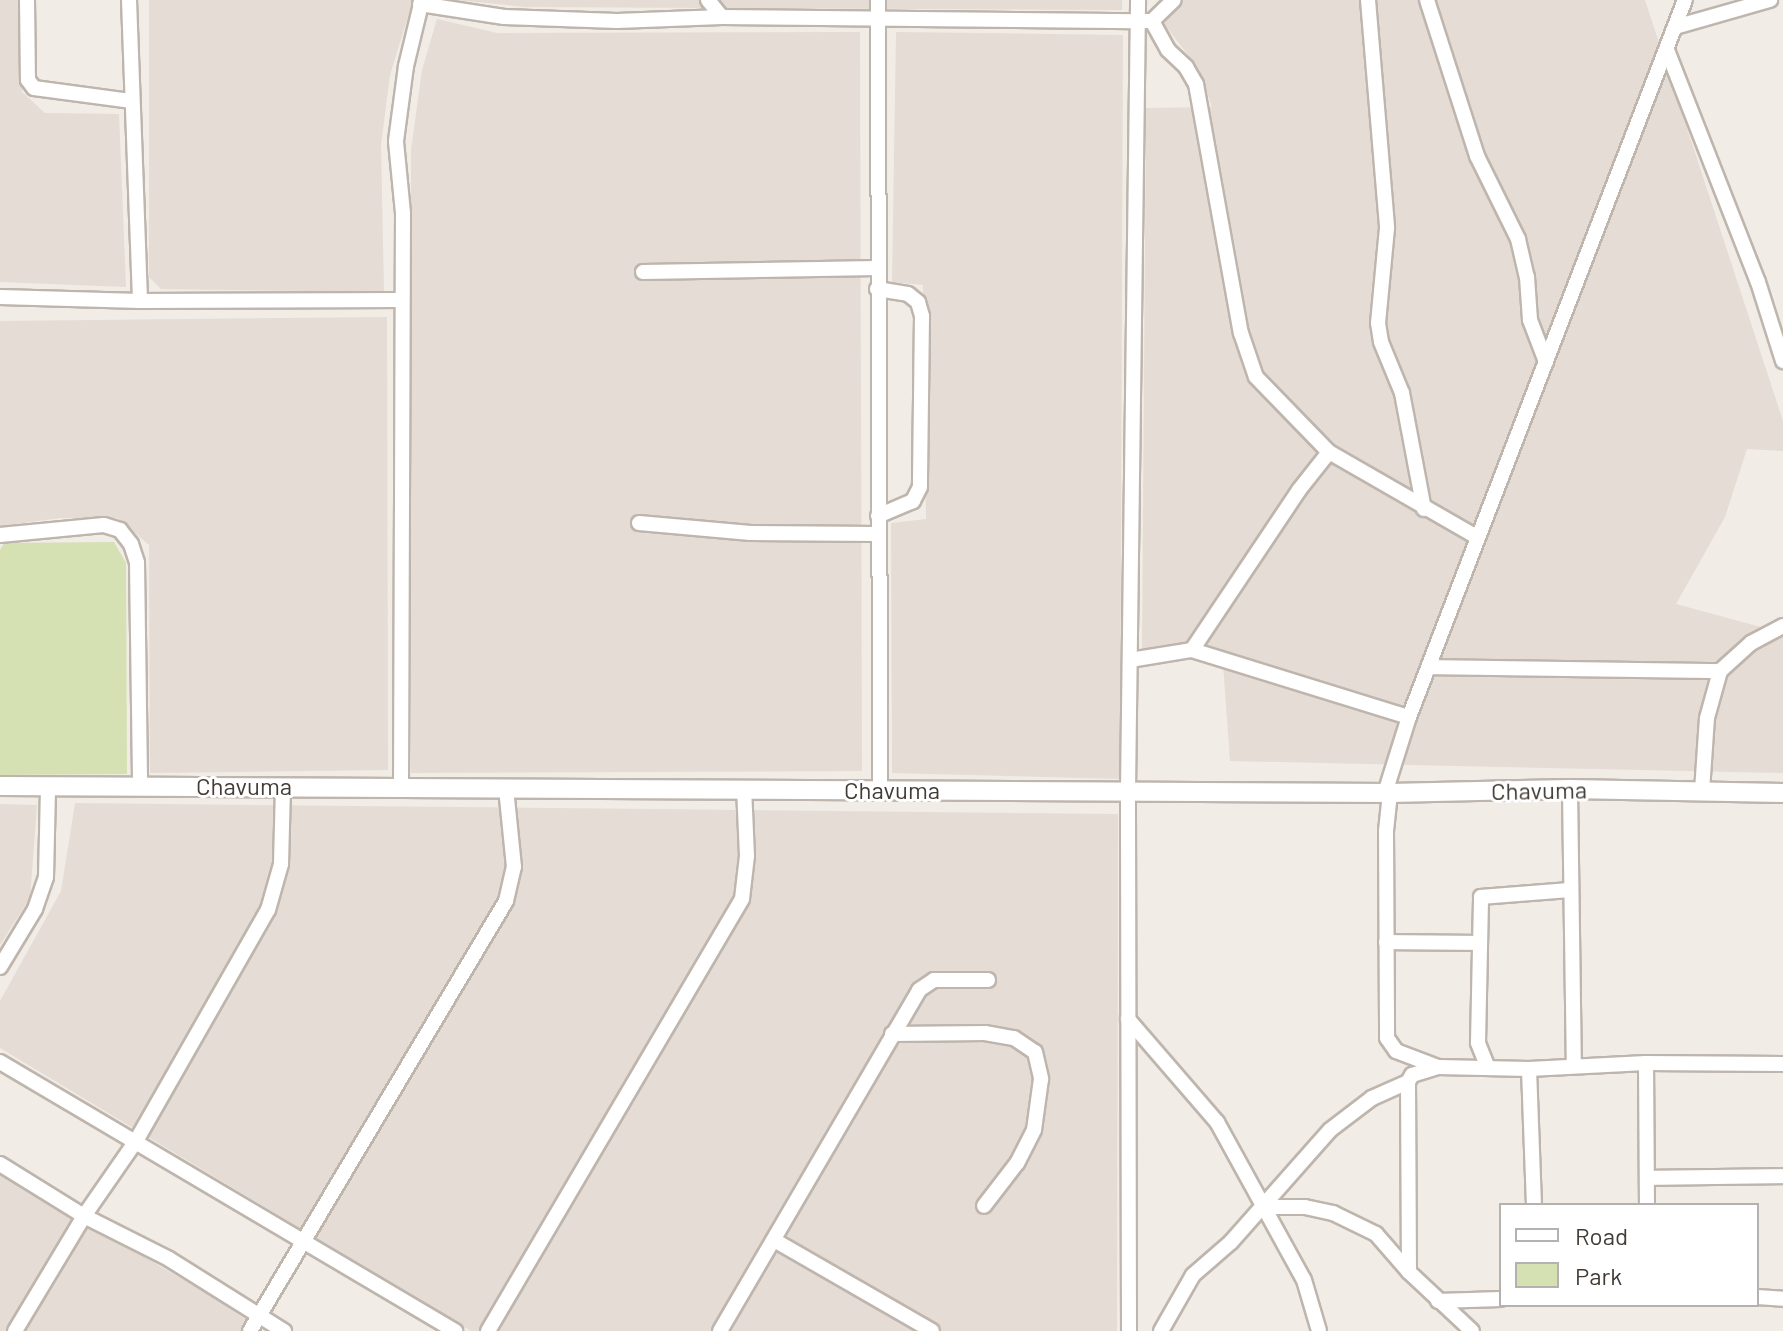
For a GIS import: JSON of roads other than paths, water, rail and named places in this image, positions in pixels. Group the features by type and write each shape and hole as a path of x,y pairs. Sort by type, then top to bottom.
{"street":[{"path":"27,0 28,80 34,88 132,101"},
{"path":"129,0 140,301"},
{"path":"708,0 722,17"},
{"path":"878,0 880,790"},
{"path":"1129,1331 1128,790 1145,21 1138,0"},
{"path":"401,787 403,213 396,141 406,66 421,2 504,17 617,21 878,17 1145,21 1174,0"},
{"path":"1368,0 1387,228 1378,323 1381,342 1402,393 1424,509"},
{"path":"1427,0 1477,156 1524,257 1530,320 1546,362"},
{"path":"1438,1067 1396,1051 1387,1038 1388,793 1409,717 1685,0"},
{"path":"1675,27 1770,0"},
{"path":"1145,21 1186,67 1196,84 1218,219 1248,358 1268,393 1329,452 1477,537"},
{"path":"1667,50 1758,282 1783,361"},
{"path":"643,272 877,268"},
{"path":"877,289 908,294 918,302 922,316 920,487 913,501 878,516"},
{"path":"0,297 140,301 402,300"},
{"path":"1192,650 1282,514 1329,452"},
{"path":"639,523 751,533 877,534"},
{"path":"0,535 104,525 120,530 131,544 137,563 140,786"},
{"path":"1702,791 1707,718 1720,671 1751,643 1783,626"},
{"path":"1130,660 1192,650 1409,717"},
{"path":"1429,667 1720,671"},
{"name":"Chavuma","path":"0,786 1388,793 1570,789 1783,793"},
{"path":"0,967 35,909 46,877 48,786"},
{"path":"15,1331 84,1216 136,1141 268,910 281,864 283,786"},
{"path":"250,1331 506,901 514,867 506,788"},
{"path":"488,1331 742,899 747,856 744,788"},
{"path":"1570,789 1569,890 1574,1066"},
{"path":"1488,1068 1478,1043 1477,943 1481,897 1569,890"},
{"path":"1386,942 1477,943"},
{"path":"720,1331 892,1034 925,983 988,980"},
{"path":"1128,1019 1217,1122 1304,1280 1319,1331"},
{"path":"892,1034 985,1033 1014,1038 1035,1052 1041,1079 1034,1130 1017,1163 984,1206"},
{"path":"0,1062 455,1331"},
{"path":"1646,1063 1647,1203"},
{"path":"1161,1331 1193,1275 1263,1207 1330,1130 1372,1098 1408,1082 1421,1070 1438,1067 1529,1069 1646,1063 1783,1064"},
{"path":"1529,1069 1534,1203"},
{"path":"1408,1082 1409,1272"},
{"path":"0,1164 84,1216 169,1259 284,1331"},
{"path":"1647,1178 1783,1176"},
{"path":"1263,1207 1305,1207 1333,1213 1376,1234 1409,1272 1472,1331"},
{"path":"774,1240 932,1331"},
{"path":"1759,1297 1783,1299"},
{"path":"1438,1301 1499,1299"}]}
